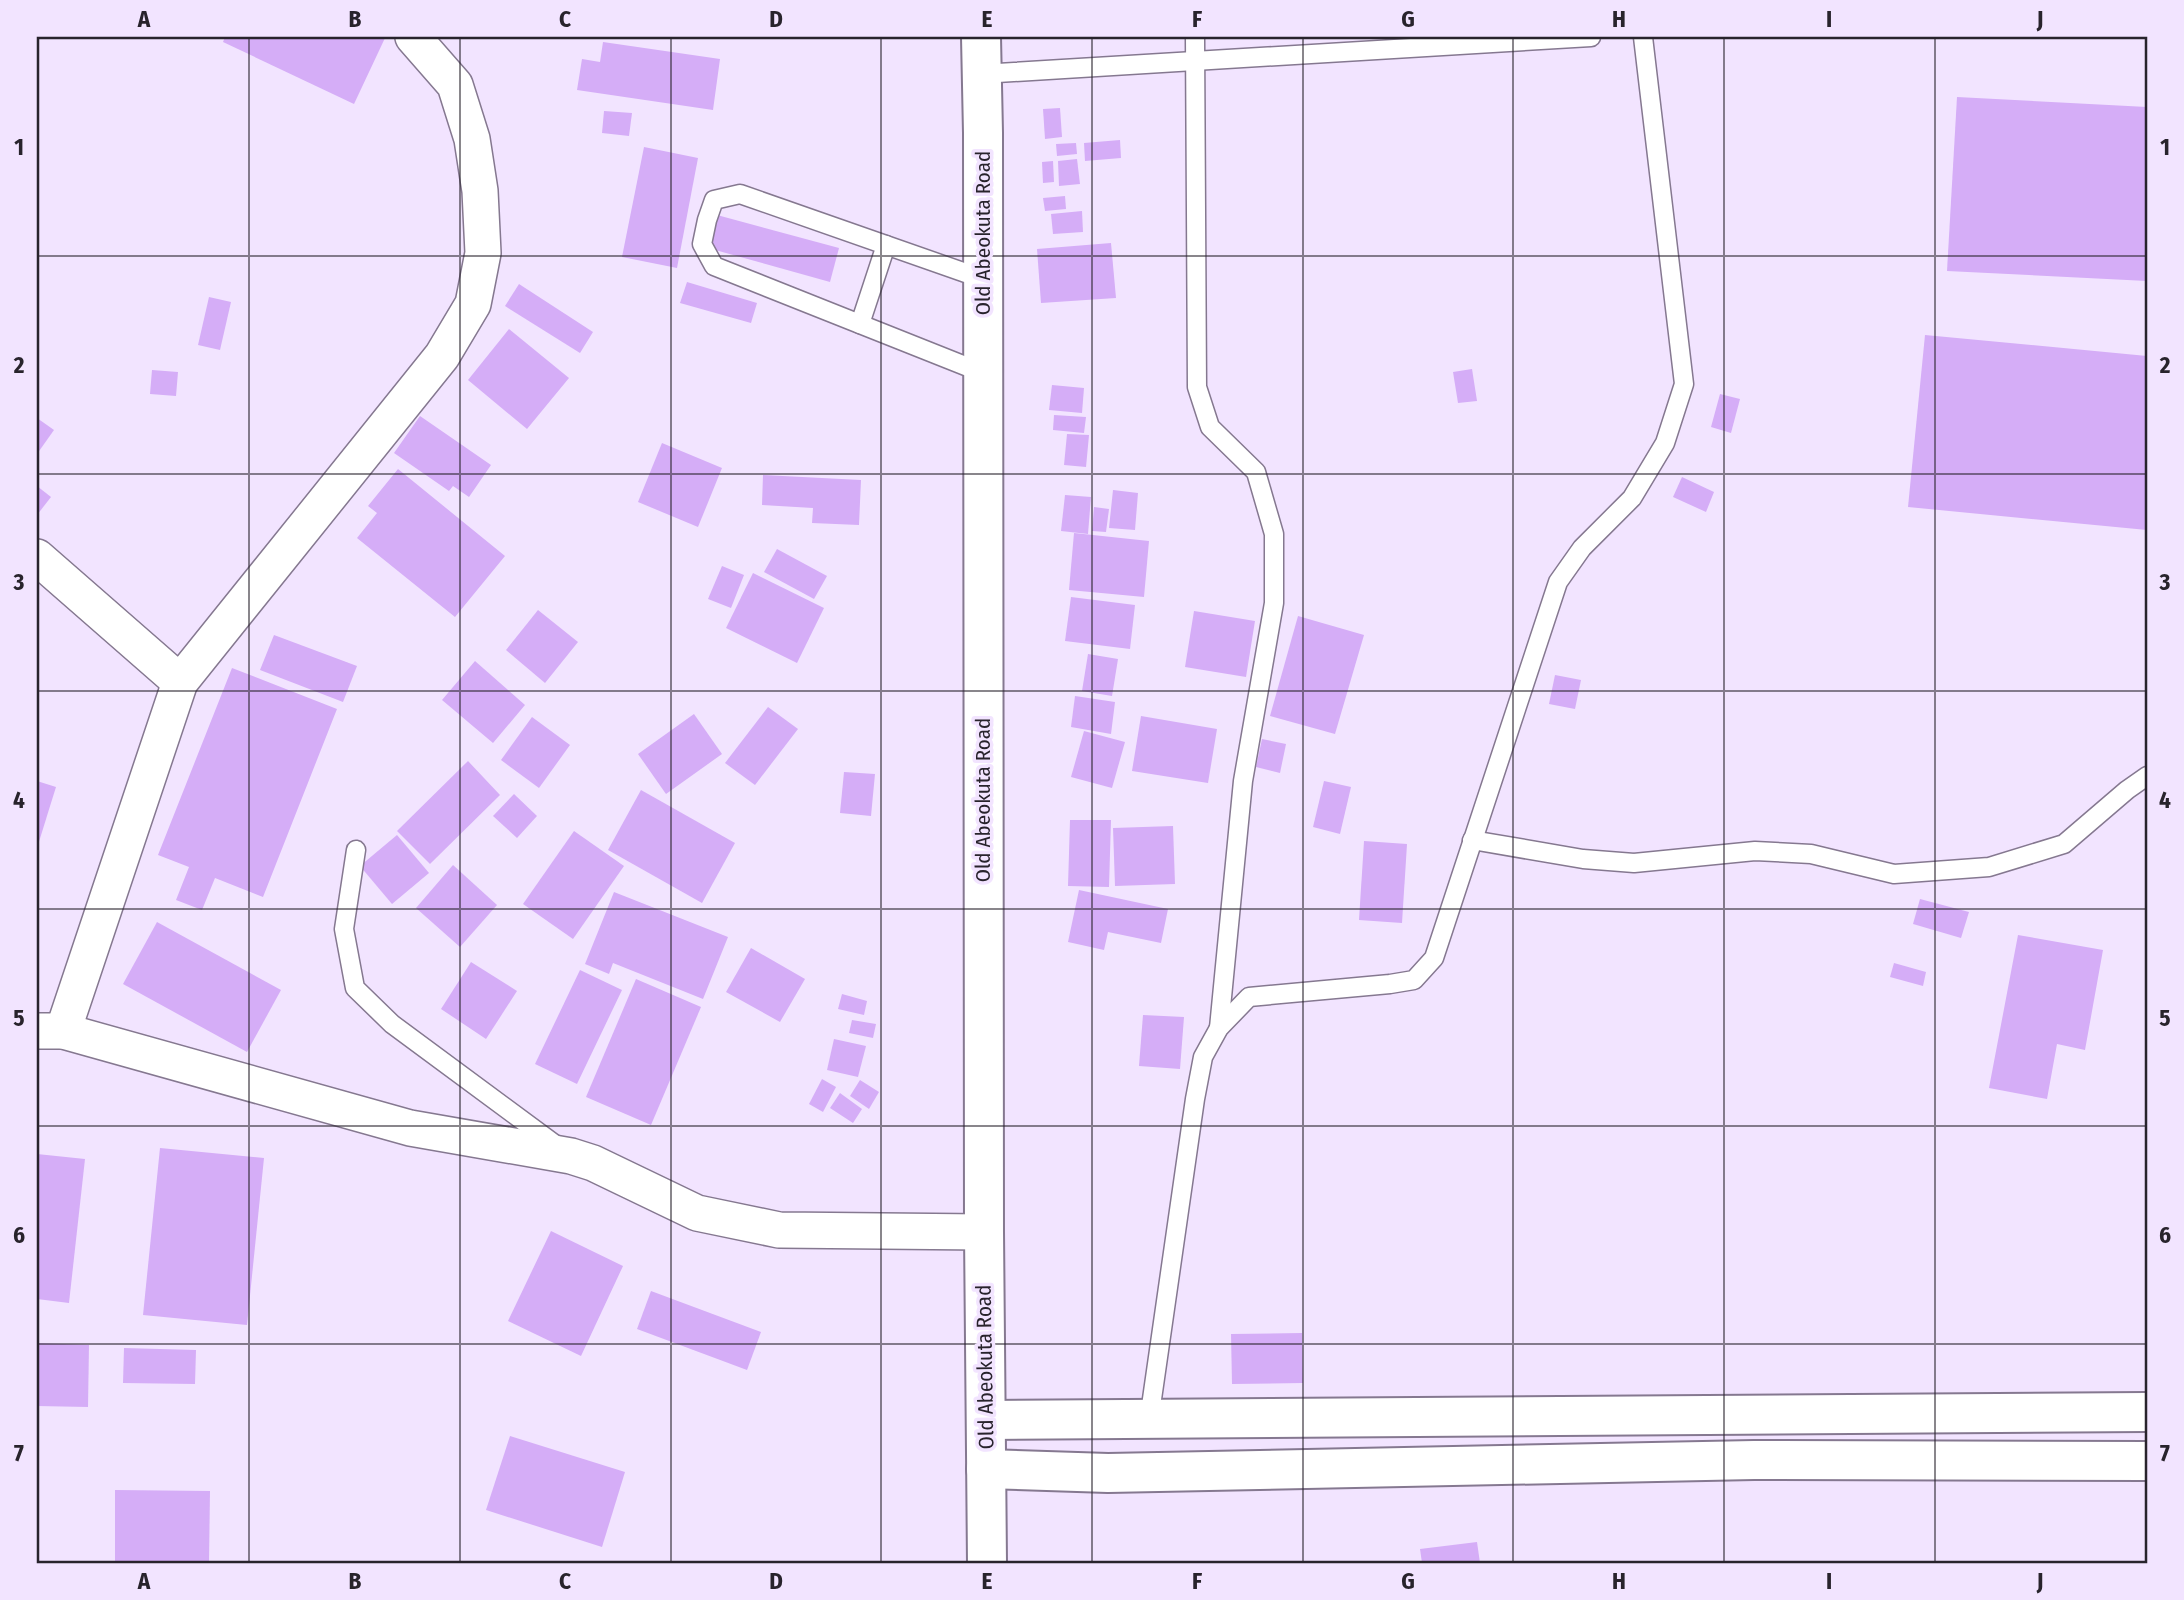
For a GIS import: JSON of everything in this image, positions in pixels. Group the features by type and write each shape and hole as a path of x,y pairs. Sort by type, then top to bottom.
{"main road":[{"name":"Old Abeokuta Road","path":"981,55 987,1563"},
{"path":"986,1420 2147,1412"},
{"path":"986,1469 1108,1473 1754,1460 2147,1461"}],"street":[{"path":"413,37 455,85 472,139 480,191 482,253 473,304 442,356 180,682 50,1031 410,1128 571,1156 593,1163 697,1213 779,1230 984,1232"},
{"path":"37,557 180,682"}],"lane":[{"path":"1195,37 1197,387 1210,427 1256,472 1274,534 1274,603 1242,781 1219,1028"},
{"path":"981,55 1196,61 1591,37"},
{"path":"1149,1420 1203,1057 1219,1028 1249,997 1414,980 1434,958 1558,582 1582,548 1632,498 1665,443 1684,384 1643,37"},
{"path":"983,279 740,194 713,200 702,244 714,266 983,373"},
{"path":"860,324 886,245"},
{"path":"1472,840 1583,859 1634,863 1755,851 1811,853 1894,874 1989,867 2064,844 2147,776"},
{"path":"356,850 344,929 355,988 392,1024 571,1156"}],"building":[{"path":"225,37 385,38 354,104 223,42"},
{"path":"603,42 720,59 713,110 577,90 582,59 600,62"},
{"path":"1957,97 2147,107 2147,281 1947,271"},
{"path":"1060,108 1062,137 1045,139 1043,109"},
{"path":"604,111 632,113 629,136 602,133"},
{"path":"1120,140 1121,158 1085,161 1084,143"},
{"path":"1076,143 1077,154 1057,156 1056,144"},
{"path":"644,147 698,158 677,268 622,257"},
{"path":"1077,159 1080,184 1059,186 1058,161"},
{"path":"1053,161 1054,182 1043,183 1042,162"},
{"path":"1065,196 1066,209 1045,211 1043,198"},
{"path":"1082,211 1083,232 1053,234 1051,214"},
{"path":"717,215 839,248 830,282 708,248"},
{"path":"1111,243 1116,298 1041,303 1037,249"},
{"path":"687,282 757,303 751,323 680,303"},
{"path":"519,284 593,332 580,353 505,306"},
{"path":"209,297 231,302 220,350 198,345"},
{"path":"509,329 569,378 527,429 468,380"},
{"path":"1925,335 2147,356 2147,530 1908,507"},
{"path":"1472,369 1477,401 1458,403 1453,372"},
{"path":"152,370 178,372 176,396 150,394"},
{"path":"1052,385 1084,388 1082,413 1049,410"},
{"path":"1720,394 1740,399 1731,433 1711,427"},
{"path":"1054,415 1086,417 1084,433 1053,430"},
{"path":"420,416 491,465 469,497 453,486 449,491 394,453"},
{"path":"37,418 54,430 37,454"},
{"path":"1067,434 1089,435 1086,467 1064,465"},
{"path":"662,443 722,468 698,527 638,502"},
{"path":"398,469 505,556 455,617 357,538 377,513 368,506"},
{"path":"763,475 861,480 859,525 812,523 813,508 762,505"},
{"path":"1682,477 1714,492 1706,512 1673,497"},
{"path":"37,486 51,497 37,515"},
{"path":"1113,490 1138,493 1135,530 1109,528"},
{"path":"1065,495 1091,497 1088,534 1061,531"},
{"path":"1094,507 1109,509 1106,532 1092,531"},
{"path":"1074,533 1149,541 1144,597 1069,590"},
{"path":"777,549 827,576 814,599 764,572"},
{"path":"722,566 744,575 731,608 708,599"},
{"path":"753,573 824,608 797,663 726,628"},
{"path":"1071,597 1135,605 1130,649 1065,641"},
{"path":"538,610 578,642 545,683 506,650"},
{"path":"1194,611 1255,621 1246,677 1185,667"},
{"path":"1298,616 1364,635 1335,734 1270,716"},
{"path":"274,635 357,666 343,702 260,670"},
{"path":"1088,654 1118,659 1112,696 1082,691"},
{"path":"475,661 525,705 493,743 442,700"},
{"path":"232,668 337,709 263,897 215,878 202,910 176,900 189,867 158,855"},
{"path":"1555,675 1581,680 1575,709 1549,704"},
{"path":"1075,696 1115,702 1111,734 1071,727"},
{"path":"768,707 798,729 755,785 725,763"},
{"path":"694,714 722,754 666,794 638,754"},
{"path":"1141,716 1217,729 1208,783 1132,771"},
{"path":"532,717 570,745 539,788 501,760"},
{"path":"1084,731 1125,742 1112,788 1071,777"},
{"path":"1262,739 1286,744 1280,773 1256,767"},
{"path":"468,761 500,795 430,864 397,831"},
{"path":"844,772 875,774 871,816 840,813"},
{"path":"37,781 56,787 37,848"},
{"path":"1324,781 1351,787 1340,834 1313,827"},
{"path":"641,790 735,843 702,903 608,850"},
{"path":"514,794 537,816 517,838 493,816"},
{"path":"1070,820 1111,820 1109,887 1068,886"},
{"path":"1173,826 1175,884 1115,886 1113,828"},
{"path":"574,831 624,866 573,939 523,904"},
{"path":"397,835 429,873 392,904 360,866"},
{"path":"1364,841 1407,844 1402,923 1359,920"},
{"path":"453,865 497,905 460,947 416,908"},
{"path":"1079,890 1168,909 1161,943 1108,932 1104,950 1068,942"},
{"path":"614,892 728,937 703,999 613,963 609,974 585,964"},
{"path":"1920,899 1969,912 1961,938 1913,924"},
{"path":"157,922 281,990 247,1052 123,984"},
{"path":"2018,935 2103,950 2085,1050 2057,1044 2047,1099 1989,1088"},
{"path":"751,948 805,979 780,1022 726,992"},
{"path":"471,962 517,991 486,1039 441,1009"},
{"path":"1894,963 1926,972 1923,986 1890,977"},
{"path":"580,970 622,990 577,1084 535,1064"},
{"path":"636,979 701,1007 651,1125 586,1097"},
{"path":"842,994 867,1001 864,1015 838,1009"},
{"path":"1143,1015 1184,1017 1180,1069 1139,1066"},
{"path":"852,1020 876,1024 873,1038 849,1033"},
{"path":"834,1039 866,1046 858,1077 827,1070"},
{"path":"822,1079 836,1087 823,1112 809,1104"},
{"path":"860,1080 879,1092 869,1109 850,1096"},
{"path":"840,1093 862,1109 853,1123 830,1108"},
{"path":"160,1148 264,1158 247,1325 143,1315"},
{"path":"37,1154 85,1159 69,1303 37,1299"},
{"path":"551,1231 623,1266 581,1356 508,1321"},
{"path":"651,1291 761,1332 747,1370 637,1329"},
{"path":"1302,1333 1303,1383 1232,1384 1231,1334"},
{"path":"37,1343 89,1345 88,1407 37,1406"},
{"path":"124,1348 196,1350 195,1384 123,1383"},
{"path":"510,1436 625,1472 602,1547 486,1510"},
{"path":"115,1490 210,1491 209,1563 115,1563"},
{"path":"1477,1542 1480,1563 1422,1563 1420,1549"}]}
